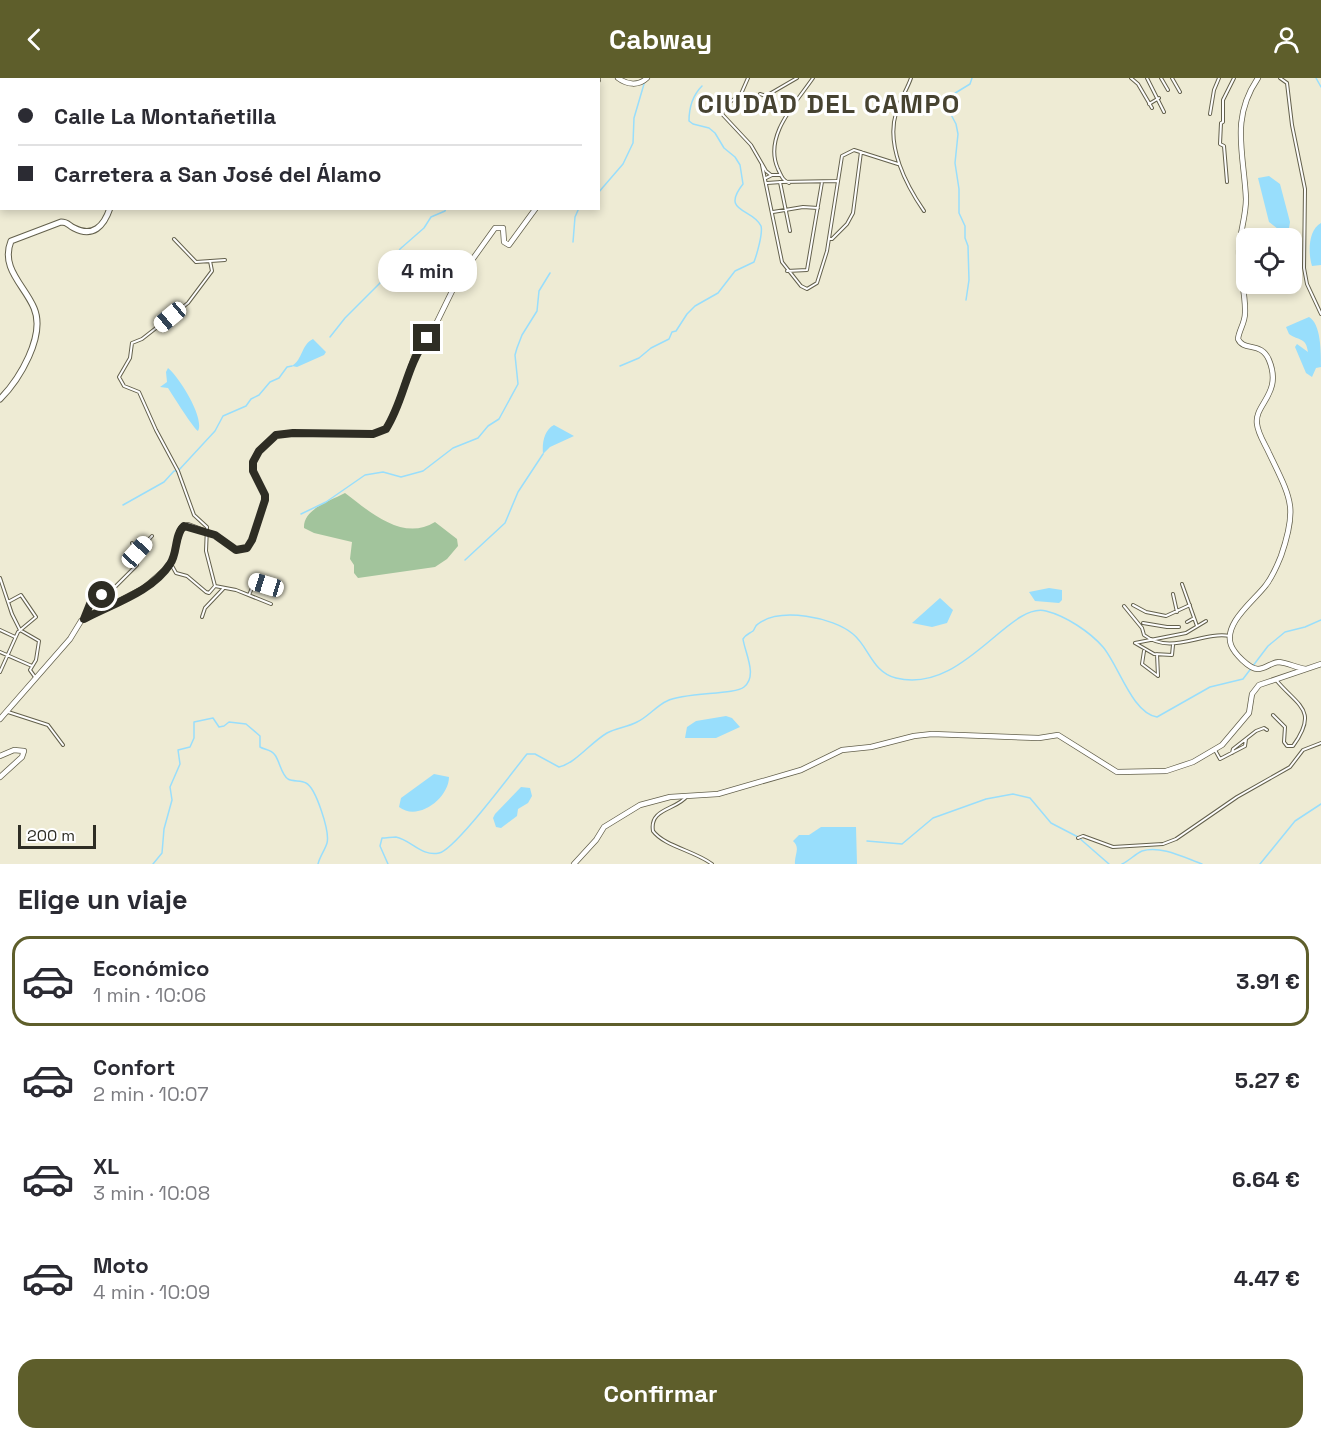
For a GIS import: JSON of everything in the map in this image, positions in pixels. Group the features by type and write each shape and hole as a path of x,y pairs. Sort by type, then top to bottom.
{"main road":[{"path":"0,399 14,383 37,337 35,311 11,271 11,241 61,222 67,222 87,232 95,232 100,228 109,210"}],"street":[{"path":"618,78 627,83 639,83 647,78"},
{"path":"748,78 741,94 726,105 723,114 751,145 762,165 771,175 781,176"},
{"path":"760,94 766,96 797,78"},
{"path":"766,182 777,171 774,148 780,127 813,78"},
{"path":"911,78 895,114 898,164 905,181 924,211"},
{"path":"1131,78 1152,108"},
{"path":"1147,78 1164,111"},
{"path":"1161,78 1168,90"},
{"path":"1172,78 1180,92"},
{"path":"1210,114 1214,90 1219,78"},
{"path":"1227,182 1224,146 1221,144 1219,133 1223,122 1223,100 1234,78"},
{"path":"1258,78 1247,95 1241,119 1246,199 1245,221 1239,250 1245,312 1244,324 1238,339 1244,345 1254,346 1263,351 1272,368 1271,392 1259,412 1257,425 1289,495 1292,516 1286,542 1274,571 1267,584 1238,618 1230,636 1233,649 1253,668 1259,669 1279,662 1306,669"},
{"path":"1280,78 1287,83 1292,125 1305,189 1307,284 1321,314"},
{"path":"1149,104 1158,98"},
{"path":"762,165 782,262 801,286 812,288 820,275 829,239 842,156 849,150 898,164"},
{"path":"829,239 832,239 851,219 861,152"},
{"path":"776,165 781,176 789,183"},
{"path":"781,176 790,231"},
{"path":"766,182 837,181"},
{"path":"787,271 807,270 822,182"},
{"path":"772,212 818,208"},
{"path":"84,619 144,588 171,564 181,528 188,525 208,532 236,550 244,550 250,545 265,500 253,471 253,462 259,451 276,435 293,433 373,434 386,429 397,407 412,360 434,328 457,281 495,228 503,228 504,242 508,246 535,210"},
{"path":"174,239 194,261 225,260"},
{"path":"210,261 212,271 192,300 142,339 133,342 130,358 119,377 121,383 139,392 178,471 194,515 205,523 208,532 206,551 215,586"},
{"path":"128,562 152,536"},
{"path":"0,719 70,639 93,601 112,590 137,565 137,552 132,543"},
{"path":"171,564 176,573 187,576 206,592 209,593 215,586"},
{"path":"0,578 20,630 39,641 36,660 30,672 36,677"},
{"path":"249,596 255,581 266,585"},
{"path":"1182,584 1197,626"},
{"path":"215,586 271,604"},
{"path":"202,617 205,608 223,588"},
{"path":"1173,594 1177,612"},
{"path":"0,672 15,637 36,617 21,595 8,602"},
{"path":"1133,605 1158,615 1170,616 1190,605"},
{"path":"1124,606 1143,628 1144,635 1153,640 1173,645 1221,635 1230,636"},
{"path":"1187,622 1194,618"},
{"path":"1173,645 1172,655 1144,650 1135,643 1186,633 1206,621"},
{"path":"1143,623 1179,627"},
{"path":"0,630 15,637"},
{"path":"1144,650 1142,664 1158,676 1157,654"},
{"path":"0,652 32,666"},
{"path":"574,864 613,820 628,814 640,805 670,796 718,794 801,770 842,750 932,734 1039,738 1058,735 1112,770 1140,773 1171,770 1193,762 1227,740 1244,720 1251,707 1254,690 1263,682 1321,664"},
{"path":"1273,715 1285,728 1284,742 1287,746 1293,746 1302,730 1305,712 1301,704 1275,679"},
{"path":"6,711 48,725 63,745"},
{"path":"1215,749 1220,759 1245,746 1246,739 1260,729 1267,730"},
{"path":"1078,838 1083,836 1113,848 1163,844 1237,797 1290,767 1303,750 1321,743"},
{"path":"0,756 14,750 24,751 22,757 0,777"},
{"path":"687,796 678,805 660,812 653,823 653,831 669,843 686,849 712,864"}],"green space":[{"path":"345,493 376,516 399,527 411,529 435,522 457,539 458,546 447,559 435,567 358,578 350,559 352,542 314,533 304,528 305,521 313,511"}],"water":[{"path":"1269,176 1280,184 1290,222 1289,228 1277,228 1269,222 1258,178"},
{"path":"1321,223 1321,265 1312,266 1311,236"},
{"path":"1309,317 1318,332 1321,353 1321,367 1316,368 1312,377 1306,373 1295,347 1297,344 1308,352 1306,344 1289,334 1286,327"},
{"path":"313,339 326,352 324,355 297,367 292,366 306,345"},
{"path":"168,368 184,388 194,408 198,417 198,431 168,388 160,387 167,382"},
{"path":"554,425 574,436 550,447 543,454 544,437"},
{"path":"1049,588 1062,590 1062,600 1059,603 1035,601 1029,592"},
{"path":"940,598 953,610 947,623 932,627 912,623"},
{"path":"726,716 732,718 740,727 716,738 685,738 687,727 696,721"},
{"path":"434,774 449,777 448,785 438,800 431,806 415,812 399,807 401,798"},
{"path":"521,787 530,788 532,796 528,803 518,809 517,816 501,828 496,827 493,818 495,814"},
{"path":"821,827 856,827 857,864 795,864 797,849 793,841 799,835 809,835"}],"waterway":[{"path":"966,300 969,280 968,246 965,226 959,213 959,189 955,163 958,134 956,124 948,109 948,103 952,95 970,84 972,78"},
{"path":"1316,78 1321,87"},
{"path":"600,191 623,164 633,143 634,118 644,84"},
{"path":"620,366 639,358 651,348 669,339 672,332 676,331 695,306 718,293 735,271 754,262 757,254 761,226 757,220 740,209 735,200 743,184 740,165 735,157 724,148 715,133 709,128 689,121 692,102 702,86"},
{"path":"330,337 345,318 381,282 400,249 424,228 431,217 445,210"},
{"path":"573,242 575,217 578,210"},
{"path":"301,514 326,502 365,475 383,472 401,477 423,471 453,448 478,438 488,426 499,419 518,384 515,355 517,348 537,311 539,291 550,273"},
{"path":"123,505 164,482 174,471 178,471 215,431 223,416 246,406 270,382 279,378 287,367 292,366"},
{"path":"465,560 505,523 518,492 543,454"},
{"path":"388,864 380,846 382,838 396,837 427,853 439,853 447,849 470,825 527,754 535,754 559,767 571,761 607,733 637,722 667,701 685,696 739,690 744,687 750,677 750,664 743,639 757,625 779,616 806,616 833,623 853,634 876,665 888,675 920,680 942,673 963,662 1016,620 1032,612 1054,613 1085,630 1098,641 1109,655 1133,698 1148,714 1157,717 1210,687 1243,679 1268,646 1285,632 1321,620"},
{"path":"153,864 162,853 164,829 172,800 170,787 180,764 178,750 190,747 194,738 194,722 213,718 219,727 229,722 246,724 260,736 260,747 275,755 286,777 290,780 304,782 310,787 321,811 327,837 327,843 318,864"},
{"path":"867,841 902,844 933,818 986,799 1013,794 1030,798 1051,823 1078,837 1109,864"},
{"path":"1260,864 1295,821 1321,804"},
{"path":"1122,864 1139,852 1149,850 1173,853 1202,864"}],"district":[{"name":"CIUDAD DEL CAMPO","path":"829,104"}],"route":[{"path":"102,595 90,604 84,614 84,619 144,588 165,570 171,564 179,532 184,526 192,526 215,535 236,550 247,548 252,540 265,500 252,466 254,457 259,451 276,435 281,434 373,434 386,429 397,407 412,360 427,338"}]}
